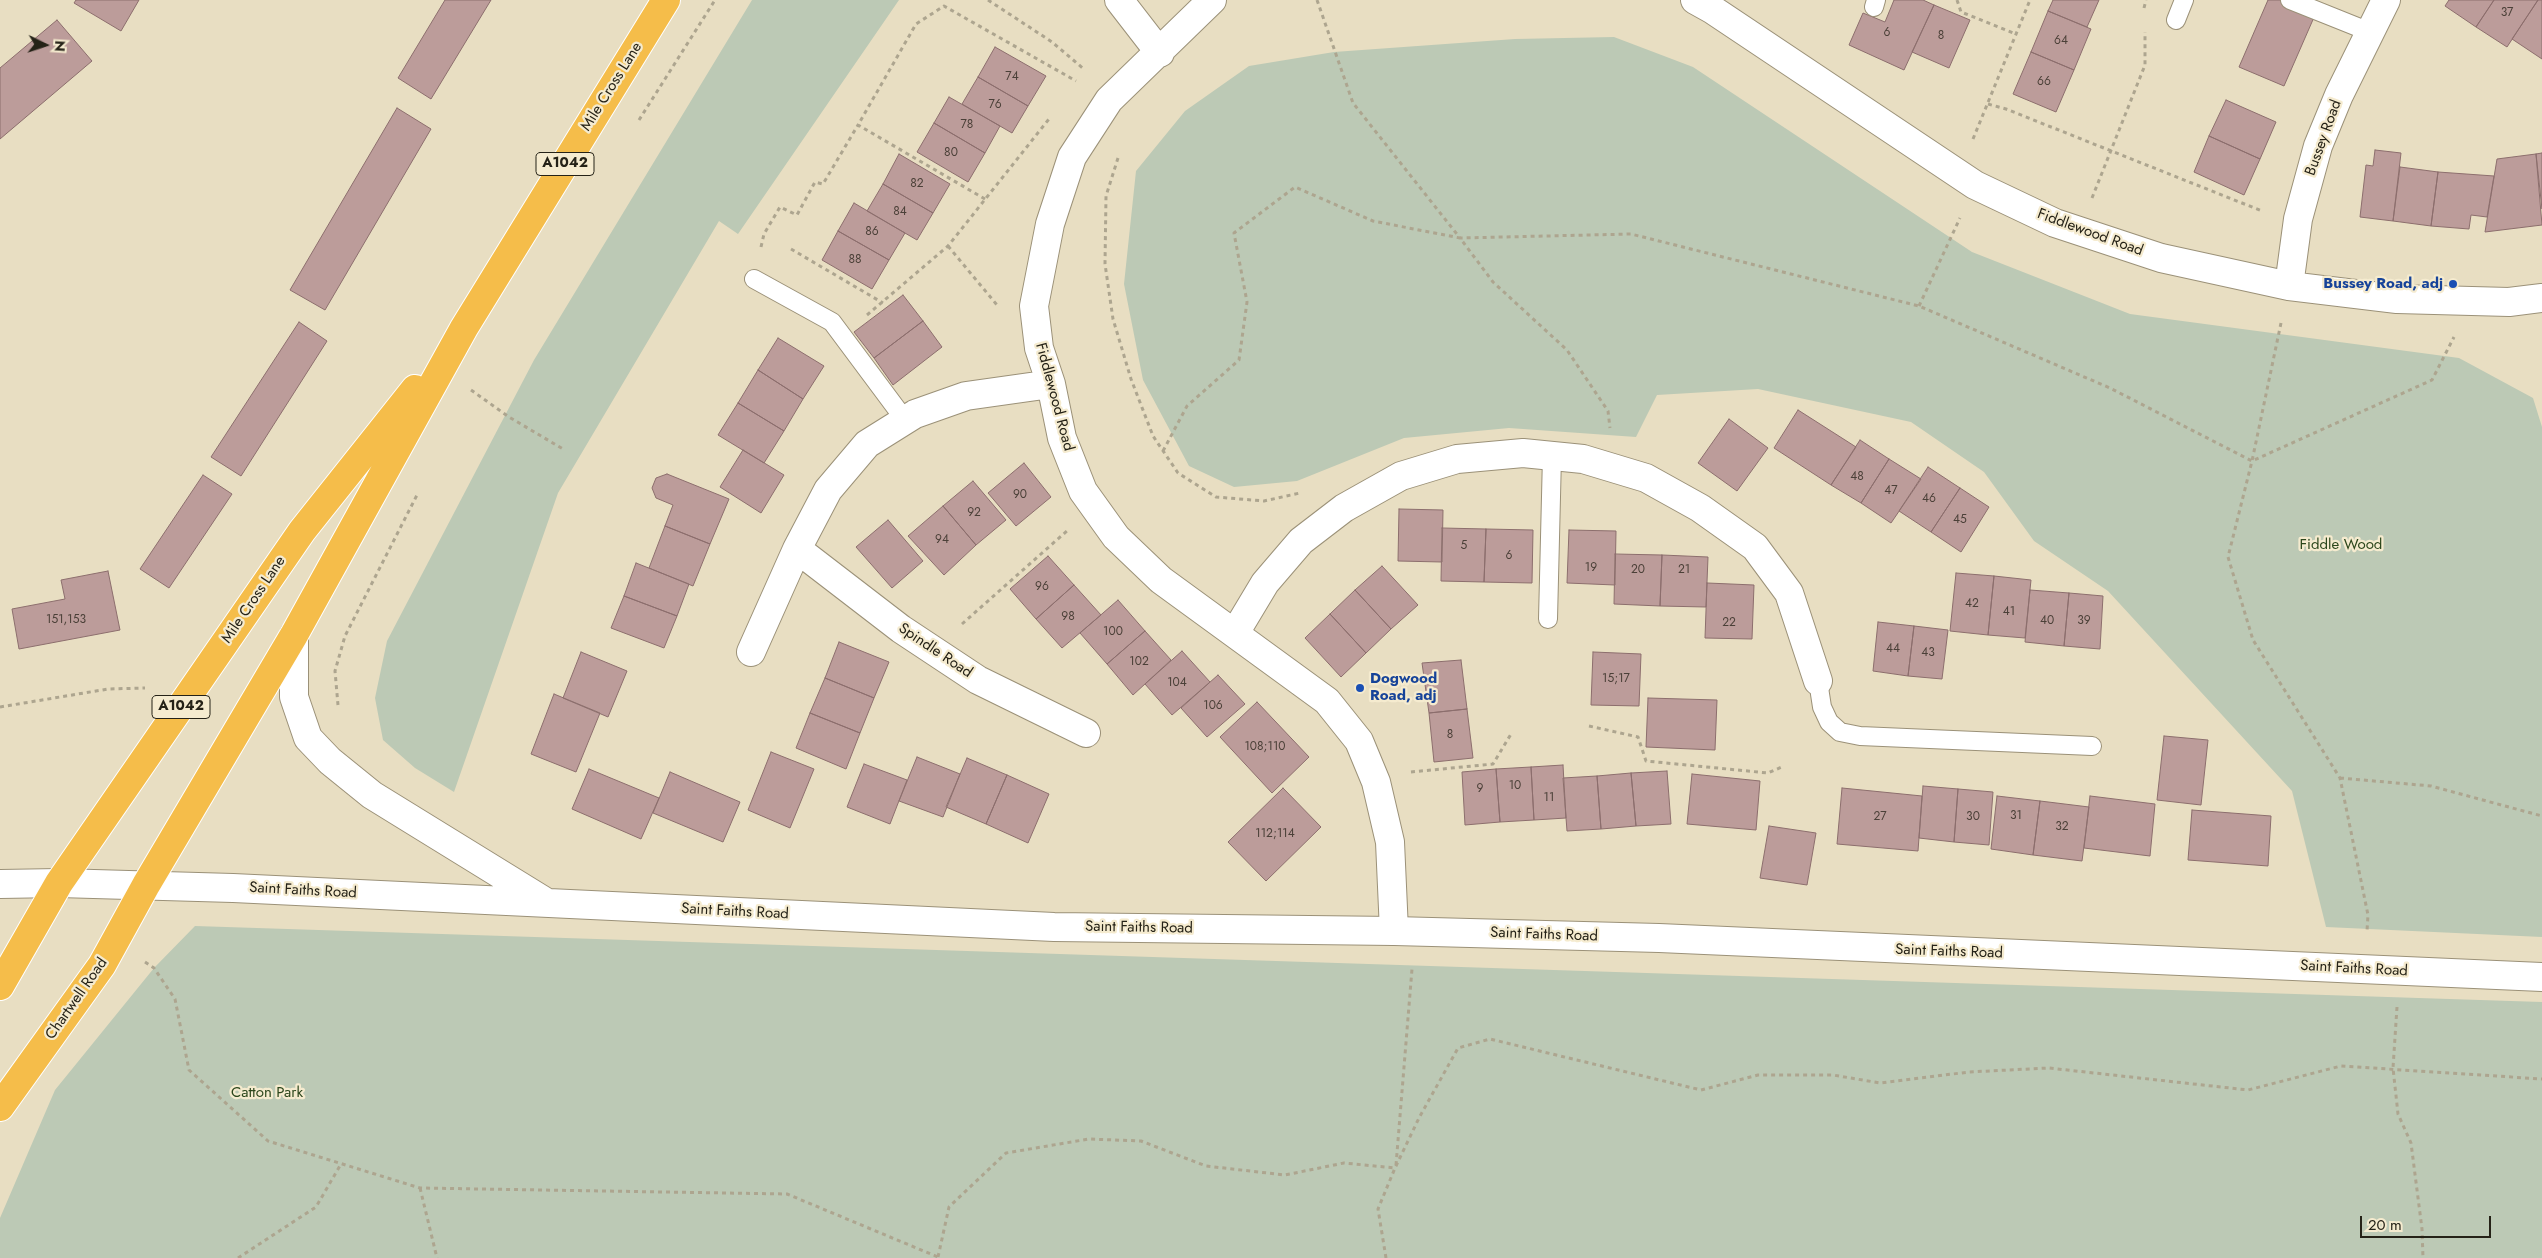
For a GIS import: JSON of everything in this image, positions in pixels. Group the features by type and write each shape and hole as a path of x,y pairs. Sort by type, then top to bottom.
{"highway":[{"name":"Mile Cross Lane","path":"146,885 294,635 464,328 666,0"},
{"name":"Mile Cross Lane","path":"59,882 302,531 464,328"},
{"name":"A1042","path":"0,986 59,882"},
{"name":"Chartwell Road","path":"0,1107 102,965 146,885"}],"street":[{"path":"1119,0 1160,53"},
{"name":"Fiddlewood Road","path":"1212,0 1110,100 1072,158 1050,224 1034,306 1039,348 1051,384 1062,438 1083,491 1116,537 1161,580 1327,702 1359,741 1376,782 1390,842 1394,931"},
{"name":"Bussey Road","path":"2289,286 2298,219 2318,146 2339,95 2386,0"},
{"name":"Fiddlewood Road","path":"1709,3 1966,179 2055,223 2161,258 2289,286 2397,299 2508,302 2542,298"},
{"path":"751,652 796,549 828,490 867,444 915,414 966,396 1051,384"},
{"path":"1235,633 1265,583 1301,541 1363,496 1401,476 1457,460 1523,453 1583,459 1646,478 1700,508 1755,547 1788,593 1818,681"},
{"name":"Spindle Road","path":"796,549 901,629 978,680 1086,734"},
{"name":"Saint Faiths Road","path":"294,635 294,697 308,738 330,761 372,795 546,902"},
{"name":"Saint Faiths Road","path":"0,884 59,882 146,885 546,902 1054,927 1394,931 1659,938 2542,977"}],"lane":[{"path":"2176,20 2184,0"},
{"path":"2290,0 2370,32"},
{"path":"754,279 832,322 905,420"},
{"path":"1548,619 1552,456"},
{"path":"1818,681 1822,707 1829,722 1840,732 1860,736 2092,746"}],"path":[{"path":"635,126 715,0"},
{"path":"988,0 1052,42 1089,74 1110,100 1126,131 1106,196 1105,264 1113,319 1131,379 1153,436 1178,473 1216,497 1264,501 1301,493"},
{"path":"1317,0 1353,103 1493,282 1567,350 1608,411 1616,469"},
{"path":"1957,0 1961,12 2016,34"},
{"path":"1920,306 1966,179 1988,104 2030,0"},
{"path":"2144,12 2146,0"},
{"path":"754,279 764,234 780,207 796,214 815,182 823,184 916,24 944,6 1079,83 1089,74"},
{"path":"2079,231 2145,65 2144,30"},
{"path":"1988,104 2006,109 2109,152 2267,213 2298,219"},
{"path":"842,334 883,303 948,246 1054,114"},
{"path":"858,125 985,199"},
{"path":"1163,451 1187,406 1239,360 1247,302 1234,233 1295,187 1373,221 1460,238 1631,234 1920,306 2110,388 2252,461"},
{"path":"948,246 1000,308"},
{"path":"790,249 883,303"},
{"path":"2289,286 2252,461 2228,557 2253,640 2340,778 2368,915"},
{"path":"2252,461 2432,380 2472,301"},
{"path":"466,398 474,382"},
{"path":"471,389 509,417 563,449"},
{"path":"340,715 335,671 345,636 421,486"},
{"path":"932,650 1094,507"},
{"path":"0,707 108,688 145,688"},
{"path":"1589,726 1638,737 1646,760 1768,773 1784,766"},
{"path":"1376,782 1392,774 1493,764 1511,734"},
{"path":"2340,778 2431,786 2542,816"},
{"path":"1394,931 1412,964 1395,1168"},
{"path":"102,965 138,957 154,968 175,999 189,1070 268,1141 420,1188 787,1194 938,1258 949,1207 1006,1153 1089,1139 1141,1141 1206,1166 1285,1175 1344,1163 1395,1168"},
{"path":"2364,969 2397,996 2393,1068 2398,1114 2411,1143 2422,1229 2422,1258"},
{"path":"1386,1258 1378,1209 1395,1168 1419,1118 1458,1048 1490,1039 1701,1090 1758,1075 1833,1075 1880,1083 1970,1072 2049,1068 2248,1090 2340,1066 2542,1079"},
{"path":"238,1258 316,1207 341,1164"},
{"path":"420,1188 437,1258"}],"green space":[{"path":"752,0 899,0 738,234 719,221 558,493 454,792 415,768 383,740 375,698 387,641 534,360"},
{"name":"Fiddle Wood","path":"1614,37 1693,67 1972,252 2130,314 2459,358 2533,398 2542,427 2542,937 2326,927 2292,791 2108,591 2034,541 1984,472 1911,422 1758,389 1657,395 1636,437 1509,428 1404,438 1297,481 1234,487 1189,466 1143,380 1124,284 1136,171 1185,111 1249,66 1334,52 1515,39"},
{"name":"Catton Park","path":"195,926 2542,1002 2542,1258 0,1258 0,1218 55,1090 154,968"}],"building":[{"path":"76,0 139,0 121,31 74,3"},
{"path":"445,0 491,0 431,99 398,78"},
{"path":"1894,0 1923,0 1934,5 1904,70 1849,45 1863,13 1885,22"},
{"path":"2053,0 2099,0 2087,27 2048,11"},
{"path":"2268,0 2280,0 2315,15 2284,86 2239,67"},
{"path":"2449,0 2494,0 2476,27 2445,6"},
{"path":"2494,0 2538,0 2507,47 2476,27"},
{"path":"2538,0 2542,0 2542,59 2512,39"},
{"path":"1934,5 1970,20 1949,68 1912,52"},
{"path":"2048,11 2091,29 2074,70 2031,52"},
{"path":"57,20 92,61 0,139 0,68"},
{"path":"995,47 1046,76 1028,106 978,77"},
{"path":"2031,52 2074,70 2056,112 2013,94"},
{"path":"978,77 1028,106 1012,133 962,104"},
{"path":"949,97 1000,126 985,153 934,123"},
{"path":"2226,100 2276,122 2260,159 2209,136"},
{"path":"397,108 431,129 325,310 290,290"},
{"path":"934,123 985,153 968,182 917,152"},
{"path":"2209,136 2260,159 2244,195 2194,172"},
{"path":"2375,150 2401,153 2393,221 2360,217 2366,165 2373,166"},
{"path":"2542,153 2542,209 2536,154"},
{"path":"899,154 950,184 933,213 883,184"},
{"path":"2536,154 2542,225 2485,232 2497,159"},
{"path":"2400,167 2438,172 2431,226 2393,221"},
{"path":"2438,172 2494,176 2487,217 2471,215 2469,229 2431,226"},
{"path":"883,184 933,213 917,240 867,211"},
{"path":"854,203 905,233 889,260 838,231"},
{"path":"838,231 889,260 872,289 822,260"},
{"path":"903,295 923,321 874,358 854,332"},
{"path":"923,321 942,347 893,385 874,358"},
{"path":"299,322 327,341 241,476 211,457"},
{"path":"778,338 824,366 803,399 758,370"},
{"path":"758,370 803,399 784,431 738,403"},
{"path":"738,403 784,431 764,463 718,435"},
{"path":"1798,410 1856,447 1831,485 1774,448"},
{"path":"1729,419 1768,448 1737,491 1698,463"},
{"path":"1860,440 1889,459 1861,503 1831,485"},
{"path":"743,450 784,475 761,513 720,487"},
{"path":"1889,459 1921,479 1891,523 1861,503"},
{"path":"1024,463 1051,497 1016,526 988,493"},
{"path":"1928,467 1960,488 1931,532 1899,511"},
{"path":"667,474 729,499 710,544 665,526 673,505 656,498 652,488 656,478"},
{"path":"203,475 232,494 169,588 140,569"},
{"path":"973,481 1006,520 976,545 943,506"},
{"path":"1960,488 1989,507 1961,552 1931,532"},
{"path":"943,506 976,545 944,575 908,536"},
{"path":"1399,509 1443,510 1442,562 1398,561"},
{"path":"888,520 923,561 892,588 856,547"},
{"path":"665,526 710,544 693,586 649,568"},
{"path":"1442,528 1486,529 1484,582 1441,581"},
{"path":"1486,529 1533,530 1532,583 1484,582"},
{"path":"1569,530 1616,531 1615,585 1567,583"},
{"path":"1615,554 1662,555 1660,606 1614,604"},
{"path":"1662,555 1708,557 1706,607 1660,606"},
{"path":"1048,556 1074,585 1036,619 1010,589"},
{"path":"636,563 689,584 677,616 624,596"},
{"path":"1382,566 1418,605 1391,629 1355,590"},
{"path":"108,571 120,630 19,649 12,609 65,599 61,580"},
{"path":"1956,573 1994,576 1988,635 1950,631"},
{"path":"1994,576 2031,580 2025,638 1988,635"},
{"path":"1707,583 1754,585 1752,639 1705,638"},
{"path":"1074,585 1101,615 1062,648 1036,619"},
{"path":"1355,590 1391,629 1366,653 1330,614"},
{"path":"2030,590 2069,593 2064,646 2025,642"},
{"path":"2069,593 2103,596 2100,649 2064,646"},
{"path":"624,596 677,616 664,648 611,628"},
{"path":"1118,600 1145,631 1107,664 1080,633"},
{"path":"1330,614 1366,653 1341,677 1305,638"},
{"path":"1878,622 1914,626 1908,676 1873,671"},
{"path":"1914,626 1948,630 1942,679 1908,676"},
{"path":"1145,631 1171,660 1133,695 1107,664"},
{"path":"839,642 889,662 874,698 825,678"},
{"path":"1182,651 1210,682 1172,715 1145,684"},
{"path":"581,652 627,671 608,717 563,698"},
{"path":"1593,652 1641,654 1639,706 1591,705"},
{"path":"1461,660 1467,709 1429,713 1422,663"},
{"path":"1218,675 1245,704 1207,737 1181,708"},
{"path":"825,678 874,698 860,733 810,713"},
{"path":"554,694 600,713 576,772 531,754"},
{"path":"1648,698 1717,700 1715,750 1646,747"},
{"path":"1257,702 1309,757 1272,793 1220,737"},
{"path":"1467,709 1473,758 1434,762 1429,713"},
{"path":"810,713 860,733 846,769 796,748"},
{"path":"2164,736 2208,740 2201,805 2157,800"},
{"path":"771,752 814,769 790,828 748,810"},
{"path":"917,757 960,774 943,817 899,801"},
{"path":"967,758 1007,775 986,824 946,807"},
{"path":"864,764 907,780 890,824 847,807"},
{"path":"1563,765 1566,818 1534,820 1531,767"},
{"path":"1531,767 1534,820 1500,822 1496,769"},
{"path":"589,769 659,798 641,839 572,809"},
{"path":"1496,769 1500,822 1465,825 1462,772"},
{"path":"1667,771 1671,824 1636,826 1631,773"},
{"path":"670,772 740,802 723,842 653,813"},
{"path":"1631,773 1636,826 1601,829 1597,776"},
{"path":"1692,774 1760,781 1756,830 1687,824"},
{"path":"1007,775 1049,794 1028,843 986,824"},
{"path":"1597,776 1601,829 1567,831 1563,778"},
{"path":"1923,786 1958,789 1954,842 1919,838"},
{"path":"1283,788 1321,827 1266,881 1228,842"},
{"path":"1842,788 1922,796 1918,851 1837,844"},
{"path":"1958,789 1993,792 1989,845 1954,842"},
{"path":"1997,796 2040,801 2033,855 1991,849"},
{"path":"2090,796 2155,804 2150,856 2084,848"},
{"path":"2040,801 2089,807 2082,861 2033,855"},
{"path":"2192,810 2271,816 2268,866 2188,860"},
{"path":"1769,826 1816,833 1807,885 1760,878"}],"place":[{"name":"Bussey Road, adj","path":"2453,284"},
{"name":"Dogwood Road, adj","path":"1360,688"}]}
